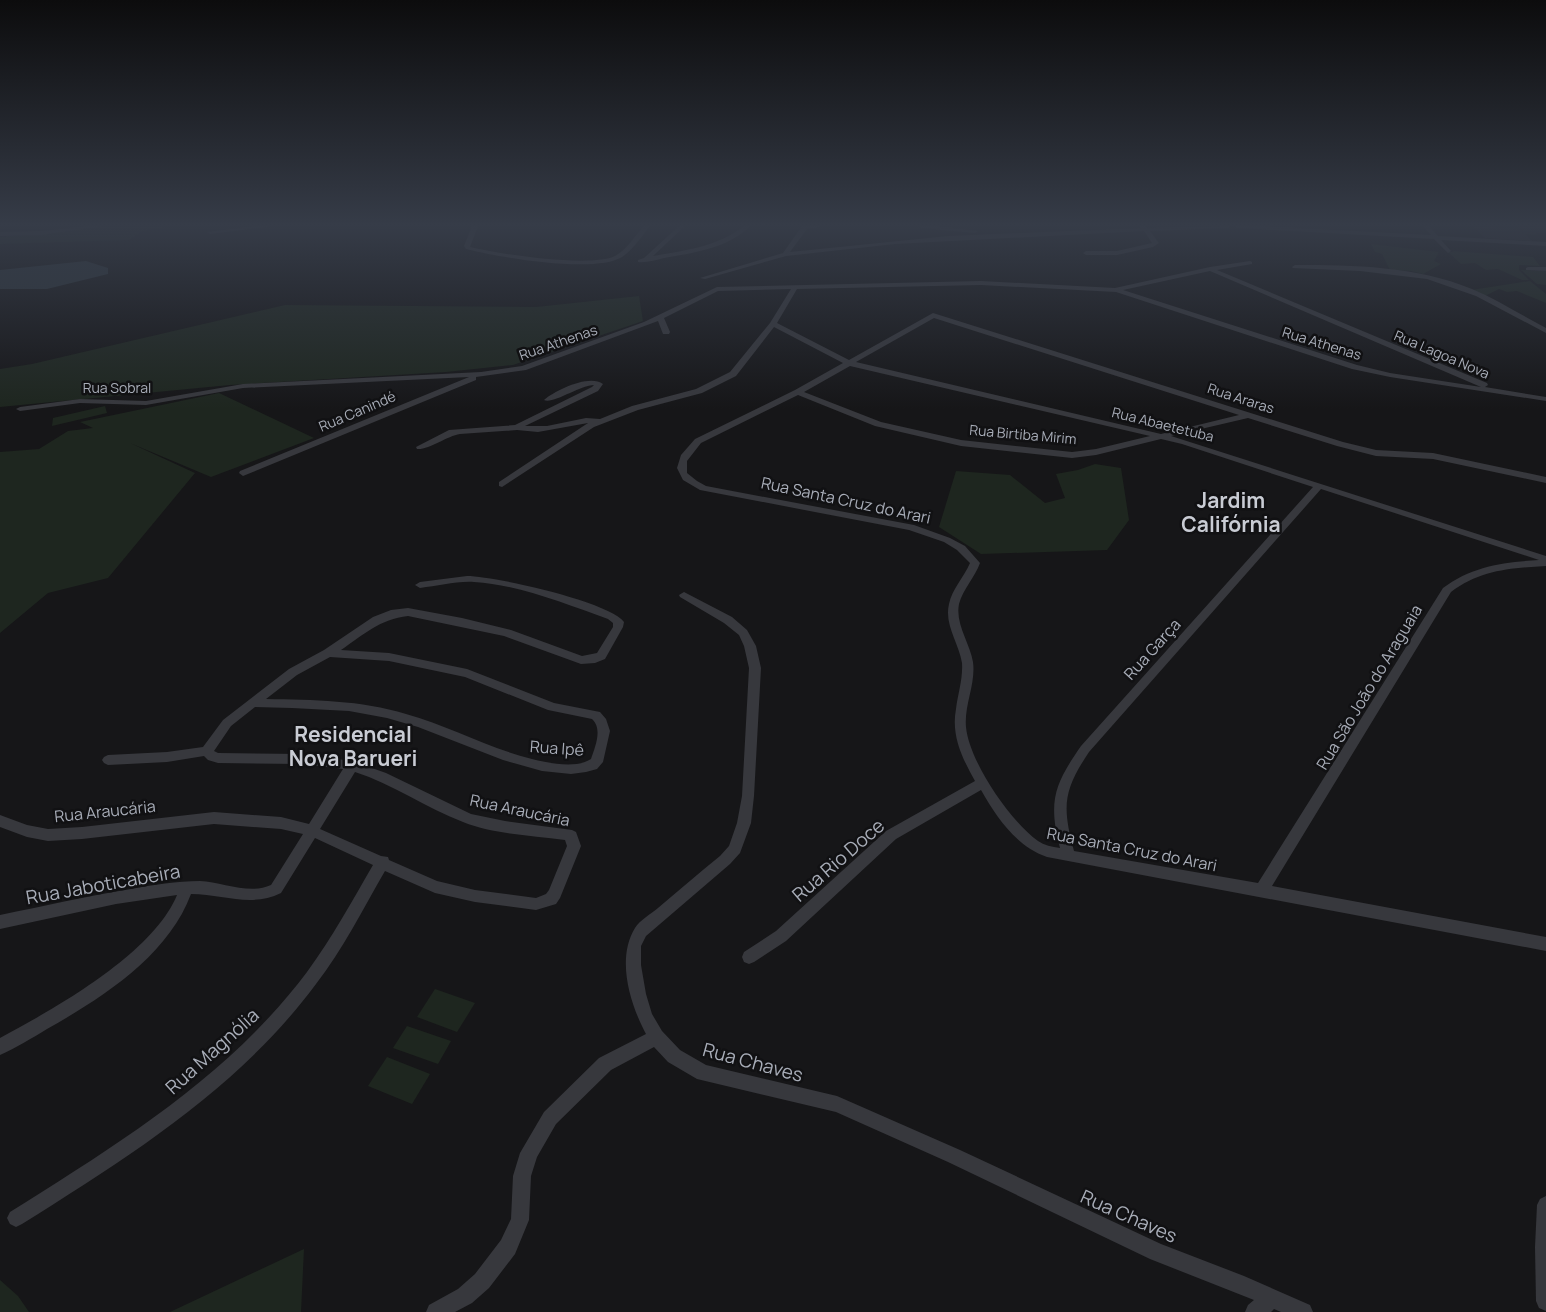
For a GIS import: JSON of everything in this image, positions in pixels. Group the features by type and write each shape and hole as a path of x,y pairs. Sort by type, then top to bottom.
{"street":[{"name":"Rua Athenas","path":"244,386 481,374 523,368 660,318 717,289 764,287"},
{"path":"502,484 601,420 635,408 674,399 720,382 733,374 773,324 795,287"},
{"name":"Rua Athenas","path":"1063,287 1117,290 1355,367 1390,375 1546,399"},
{"path":"1117,290 1129,287"},
{"name":"Rua Lagoa Nova","path":"1253,287 1499,391"},
{"path":"1456,287 1484,298 1546,331"},
{"name":"Rua Santa Cruz do Arari","path":"934,315 798,392 698,441 686,452 681,461 683,475 691,483 703,488 911,527 947,540 970,557 975,563 973,571 958,593 953,614 954,623 968,662 959,729 982,783 1012,825 1035,846 1068,856 1262,890 1546,944"},
{"name":"Rua Araras","path":"934,315 1363,450 1433,456 1546,480"},
{"path":"660,318 666,332"},
{"name":"Rua Abaetetuba","path":"773,324 849,363 1185,442 1546,559"},
{"name":"Rua Canindé","path":"243,473 481,374"},
{"path":"517,427 595,389 600,384 594,382 584,384 548,400"},
{"name":"Rua Sobral","path":"20,409 80,400 146,403 244,386"},
{"name":"Rua Birtiba Mirim","path":"798,392 878,424 961,443 1072,455 1096,452 1250,415"},
{"path":"420,447 449,433 460,431 517,427 539,431 578,421 601,420"},
{"name":"Rua Garça","path":"1068,856 1058,807 1061,790 1068,773 1085,749 1319,486"},
{"name":"Rua São João do Araguaia","path":"1262,890 1447,590 1459,580 1481,570 1507,565 1546,563"},
{"path":"206,752 227,723 293,672 328,653 377,620 398,612 408,612 462,622 508,633 581,660 596,659 601,656 619,622 612,616 543,594 491,581 471,579 420,585"},
{"name":"Rua Chaves","path":"684,595 728,620 743,633 750,646 755,668 750,754 744,823 734,849 725,860 654,918 642,931 634,946 633,965 638,994 645,1017 656,1037 674,1056 703,1073 837,1104 954,1156 1157,1252 1303,1312"},
{"name":"Rua Ipê","path":"254,703 362,709 404,718 516,761 547,767 590,767 597,762 604,729 601,718 596,715 552,706 467,673 442,667 389,657 328,653"},
{"name":"Rua Araucária","path":"0,821 27,831 48,835 214,818 282,823 312,831 383,861 435,886 475,896 536,904 551,900 556,894 574,840 567,834 496,825 469,818 389,780 352,766 292,758 218,758 212,757 206,752 167,757 108,760"},
{"name":"Rua Jaboticabeira","path":"0,922 130,895 187,888 216,889 260,896 268,894 276,889 352,766"},
{"name":"Rua Rio Doce","path":"749,957 780,936 891,835 982,783"},
{"name":"Rua Magnólia","path":"16,1218 136,1140 176,1111 200,1093 253,1046 301,992 338,938 383,861"},
{"path":"0,1047 64,1010 93,991 133,960 157,937 177,911 187,888"},
{"path":"436,1312 465,1296 482,1281 508,1248 520,1220 522,1176 529,1153 550,1118 605,1064 656,1037"},
{"path":"1546,1204 1544,1247 1546,1302"},
{"path":"1255,1312 1272,1298"}],"shaded area":[{"path":"0,287 54,287 47,289 0,289"},
{"path":"1489,287 1538,287 1546,294 1546,303 1517,291 1507,292 1499,289 1485,296 1471,290"},
{"path":"639,296 643,321 513,365 446,372 230,385 0,407 0,369 32,364 285,305 536,307"},
{"path":"219,393 314,438 211,477 130,443 195,473 108,578 48,593 0,633 0,452 39,449 68,431 93,428 80,422"},
{"path":"105,406 107,413 52,426 53,418"},
{"path":"1095,464 1121,468 1129,520 1107,550 981,554 939,527 956,471 1010,475 1045,503 1065,498 1056,474 1078,470"},
{"path":"435,989 475,1003 457,1032 417,1017"},
{"path":"407,1026 451,1041 438,1064 393,1048"},
{"path":"387,1057 430,1074 412,1104 368,1086"},
{"path":"304,1249 301,1312 170,1312"},
{"path":"0,1280 18,1296 29,1312 0,1312"}],"district":[{"name":"Jardim Califórnia","path":"1231,512"},
{"name":"Residencial Nova Barueri","path":"353,746"}]}
